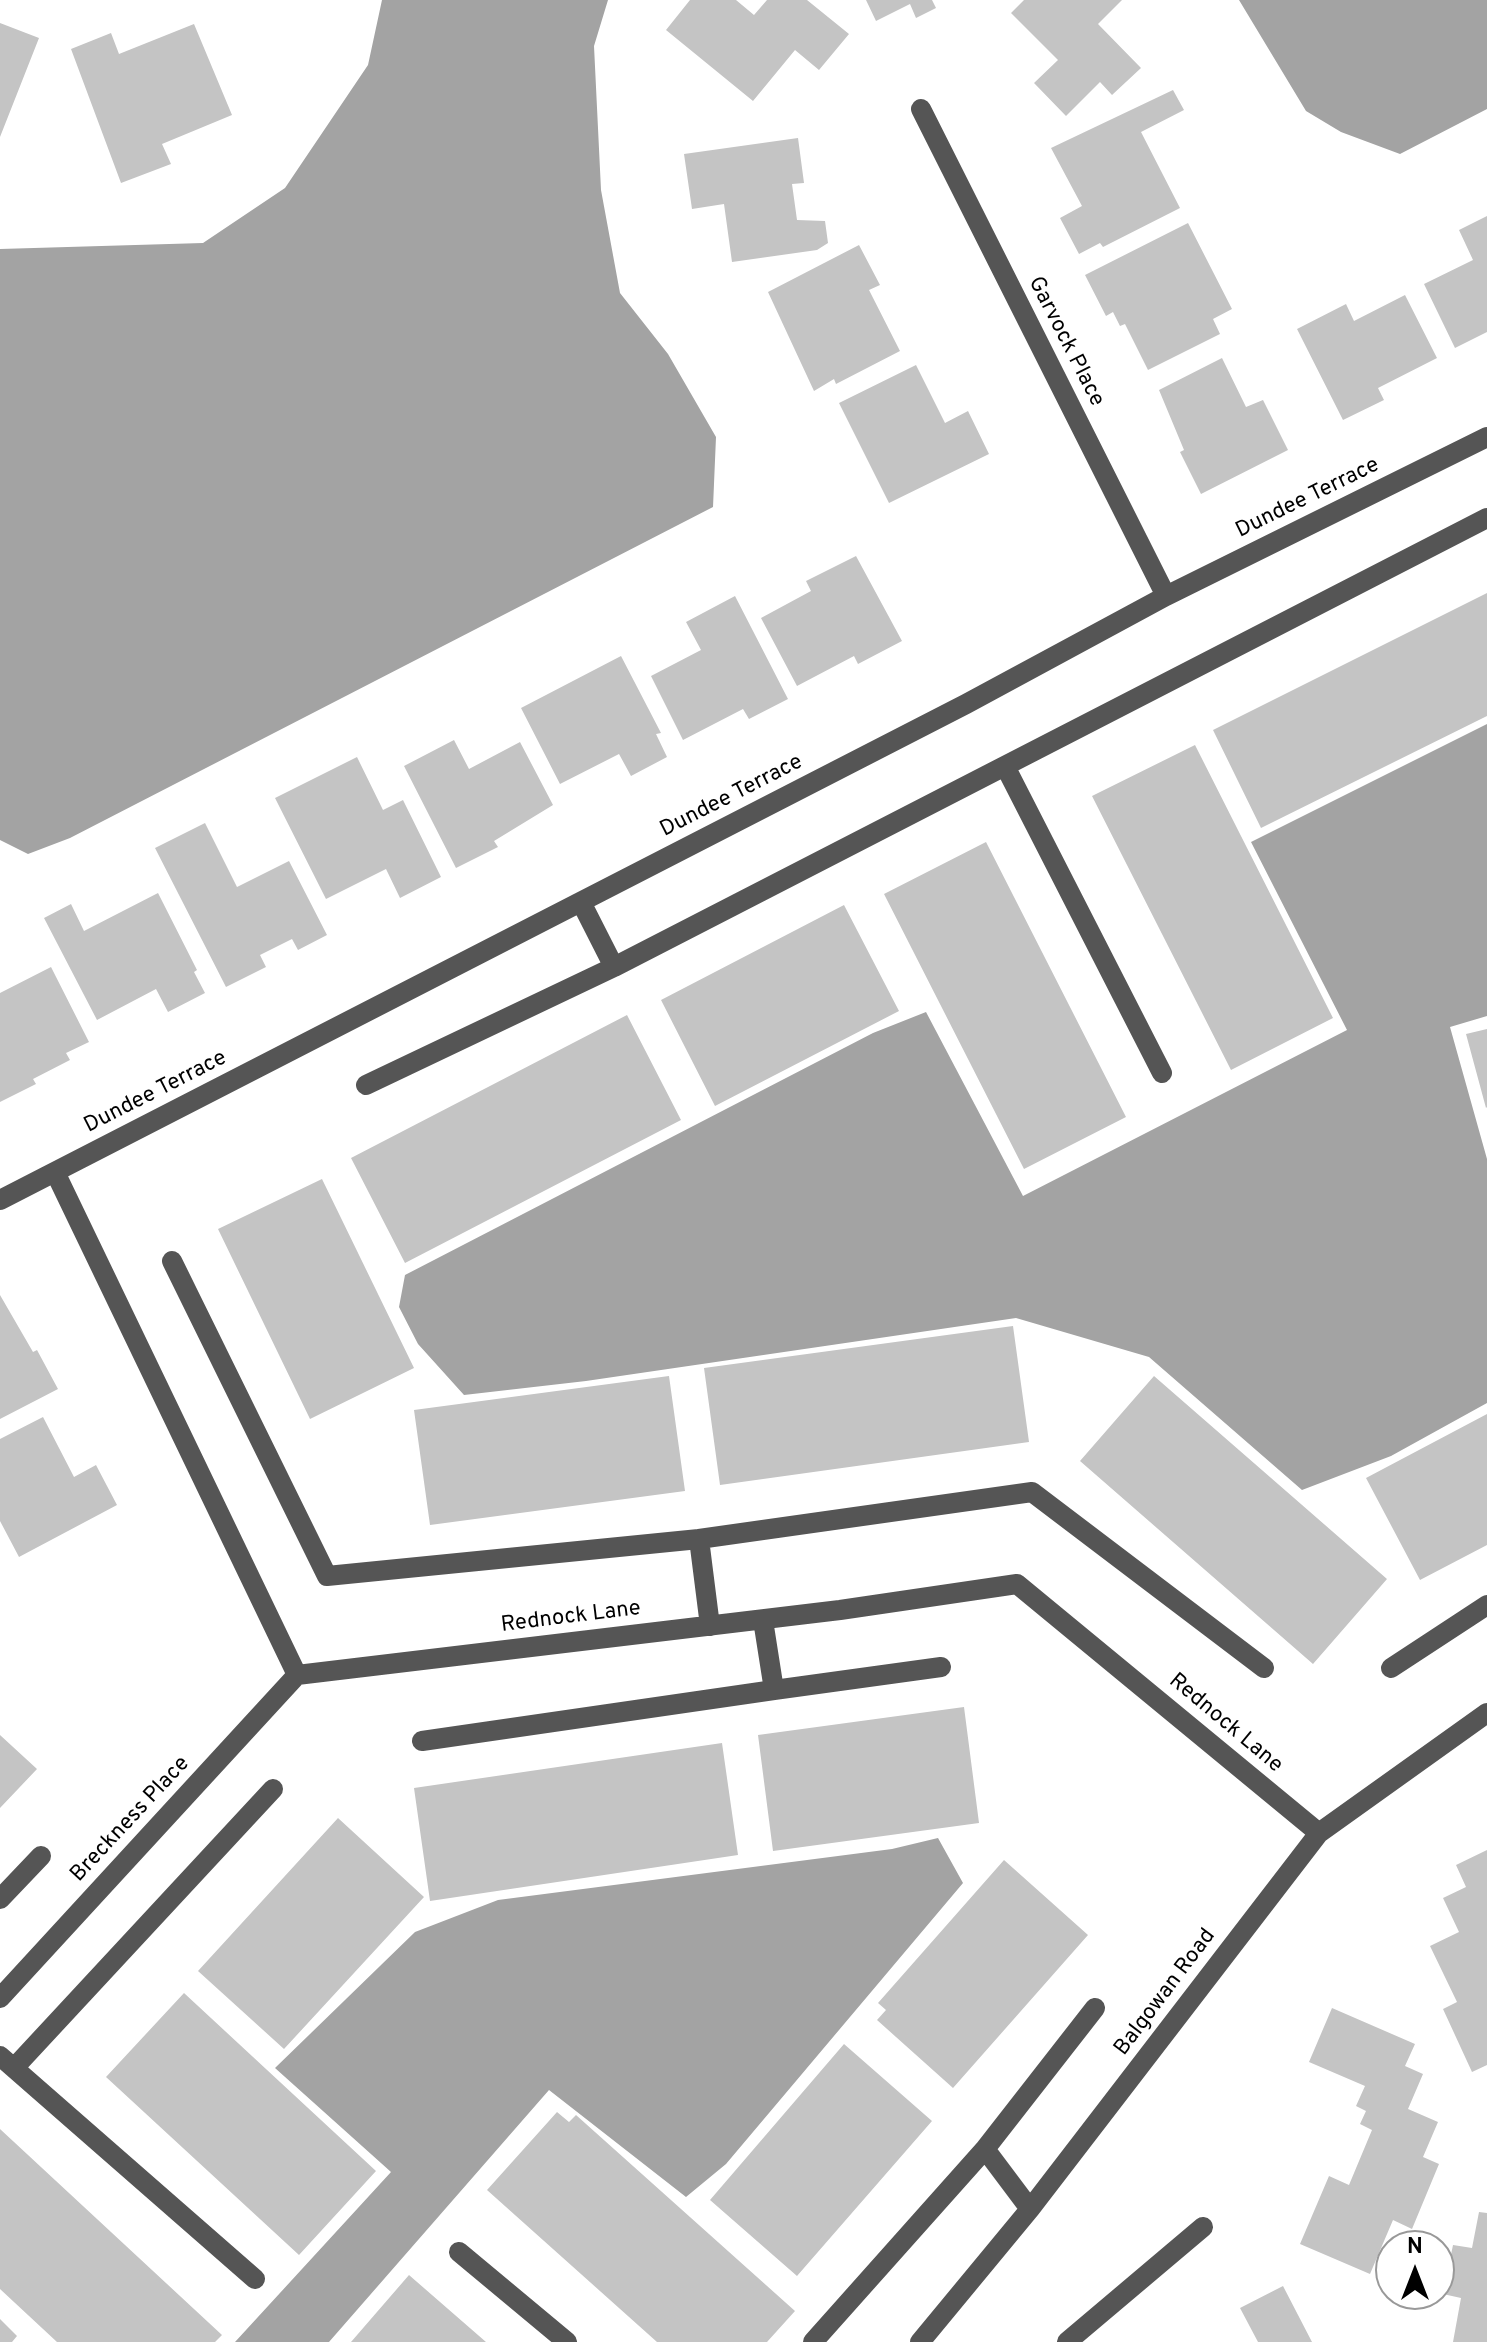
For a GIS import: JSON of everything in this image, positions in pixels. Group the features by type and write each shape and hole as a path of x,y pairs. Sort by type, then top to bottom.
{"street":[{"name":"Garvock Place","path":"921,109 1166,596"},
{"name":"Dundee Terrace","path":"0,1200 966,704 1166,596 1487,437"},
{"path":"366,1085 614,967 1487,518"},
{"path":"1006,768 1162,1073"},
{"path":"581,902 614,967"},
{"path":"55,1172 297,1675"},
{"path":"172,1261 327,1576 699,1539 1032,1492 1264,1668"},
{"path":"699,1539 710,1626"},
{"name":"Rednock Lane","path":"297,1675 763,1620 1017,1584 1319,1833"},
{"path":"1391,1668 1487,1605"},
{"path":"763,1620 774,1690"},
{"path":"422,1741 941,1667"},
{"name":"Breckness Place","path":"0,1998 297,1675"},
{"name":"Balgowan Road","path":"920,2342 1030,2209 1319,1833 1487,1713"},
{"path":"255,2279 7,2062 273,1789"},
{"path":"0,1899 41,1856"},
{"path":"813,2342 985,2149 1095,2008"},
{"path":"985,2149 1030,2209"},
{"path":"1067,2342 1203,2227"},
{"path":"459,2252 567,2342"}],"shaded area":[{"path":"382,0 608,0 594,46 601,190 620,293 668,354 716,437 713,507 70,838 28,854 0,840 0,249 203,243 285,188 368,65"},
{"path":"1239,0 1487,0 1487,109 1400,154 1341,132 1306,111"},
{"path":"1487,724 1487,1016 1450,1027 1487,1159 1487,1403 1391,1456 1302,1490 1149,1357 1016,1318 586,1381 464,1395 418,1344 399,1307 405,1275 873,1033 926,1012 1023,1196 1347,1030 1251,842"},
{"path":"938,1838 963,1883 726,2164 686,2197 549,2090 329,2342 235,2342 391,2172 275,2068 415,1932 498,1900 892,1849"}],"building":[{"path":"690,0 736,0 754,15 767,0 807,0 849,34 819,70 795,50 753,101 666,30"},
{"path":"866,0 932,0 936,8 916,18 910,4 876,21"},
{"path":"1024,0 1122,0 1098,24 1141,68 1112,95 1100,82 1066,116 1034,83 1058,60 1011,13"},
{"path":"0,23 39,38 0,137"},
{"path":"194,24 232,115 162,144 171,164 121,183 71,49 111,33 119,54"},
{"path":"1173,90 1184,110 1141,132 1180,208 1103,247 1100,243 1079,254 1060,218 1082,206 1051,148"},
{"path":"798,138 804,183 792,184 797,220 825,221 828,243 817,250 732,262 724,204 692,209 684,154"},
{"path":"1487,216 1487,332 1455,348 1424,284 1473,260 1459,230"},
{"path":"1188,223 1232,309 1213,319 1220,334 1148,370 1125,324 1120,326 1113,312 1106,316 1085,275"},
{"path":"859,245 880,285 869,290 900,351 836,384 834,379 814,391 768,292"},
{"path":"1405,295 1437,358 1378,388 1384,400 1343,420 1297,329 1346,304 1354,321"},
{"path":"1222,358 1246,407 1263,400 1288,450 1201,494 1180,452 1184,450 1159,390"},
{"path":"916,365 945,423 968,411 989,454 889,503 839,403"},
{"path":"856,556 902,641 858,664 854,656 797,686 761,618 811,591 806,581"},
{"path":"1487,593 1487,716 1261,828 1213,730"},
{"path":"735,596 788,699 749,719 743,709 683,740 651,676 701,650 686,622"},
{"path":"621,656 661,733 656,734 667,757 631,776 619,754 560,784 521,708"},
{"path":"454,740 469,769 520,742 553,805 494,841 498,847 456,868 404,766"},
{"path":"1195,745 1333,1018 1231,1070 1092,796"},
{"path":"357,757 383,810 403,800 441,877 400,898 386,869 326,899 275,798"},
{"path":"205,823 237,887 289,861 327,935 298,950 292,939 260,955 266,967 226,987 155,848"},
{"path":"986,842 1126,1117 1024,1169 884,894"},
{"path":"158,893 197,970 194,972 205,993 168,1012 156,989 97,1020 44,918 71,904 84,931"},
{"path":"844,905 899,1011 715,1106 661,1000"},
{"path":"51,967 89,1042 66,1053 70,1060 33,1079 36,1084 0,1102 0,993"},
{"path":"627,1015 681,1120 405,1263 351,1158"},
{"path":"1487,1029 1487,1107 1486,1108 1466,1034"},
{"path":"322,1179 414,1368 310,1419 218,1229"},
{"path":"0,1295 33,1352 37,1350 58,1389 0,1419"},
{"path":"1013,1326 1029,1442 720,1485 704,1368"},
{"path":"669,1376 685,1491 430,1525 414,1410"},
{"path":"1154,1376 1387,1579 1313,1664 1080,1461"},
{"path":"1487,1414 1487,1545 1420,1580 1366,1478"},
{"path":"43,1417 74,1477 96,1465 117,1505 19,1557 0,1521 0,1439"},
{"path":"964,1707 979,1823 773,1851 758,1735"},
{"path":"0,1735 37,1769 0,1808"},
{"path":"722,1743 738,1855 430,1901 414,1788"},
{"path":"338,1818 424,1897 284,2049 198,1971"},
{"path":"1487,1850 1487,2065 1472,2072 1443,2009 1457,2002 1430,1946 1459,1932 1443,1898 1466,1887 1456,1865"},
{"path":"1004,1860 1088,1935 953,2088 877,2020 886,2010 878,2003"},
{"path":"184,1993 376,2171 299,2255 106,2077"},
{"path":"1332,2008 1415,2044 1405,2066 1423,2074 1408,2109 1438,2122 1423,2157 1439,2164 1412,2229 1393,2220 1389,2230 1375,2230 1375,2262 1370,2274 1300,2244 1329,2176 1349,2185 1372,2130 1360,2124 1366,2111 1356,2106 1365,2086 1309,2062"},
{"path":"844,2044 932,2121 797,2276 710,2200"},
{"path":"557,2112 569,2122 576,2115 795,2311 767,2342 657,2342 487,2190"},
{"path":"0,2129 222,2335 215,2342 57,2342 0,2289"},
{"path":"1479,2212 1487,2213 1487,2342 1453,2342 1461,2298 1455,2297 1455,2245 1472,2248"},
{"path":"409,2275 486,2342 351,2342"},
{"path":"1283,2286 1312,2342 1258,2342 1240,2308"},
{"path":"0,2319 17,2336 12,2342 0,2342"}]}
